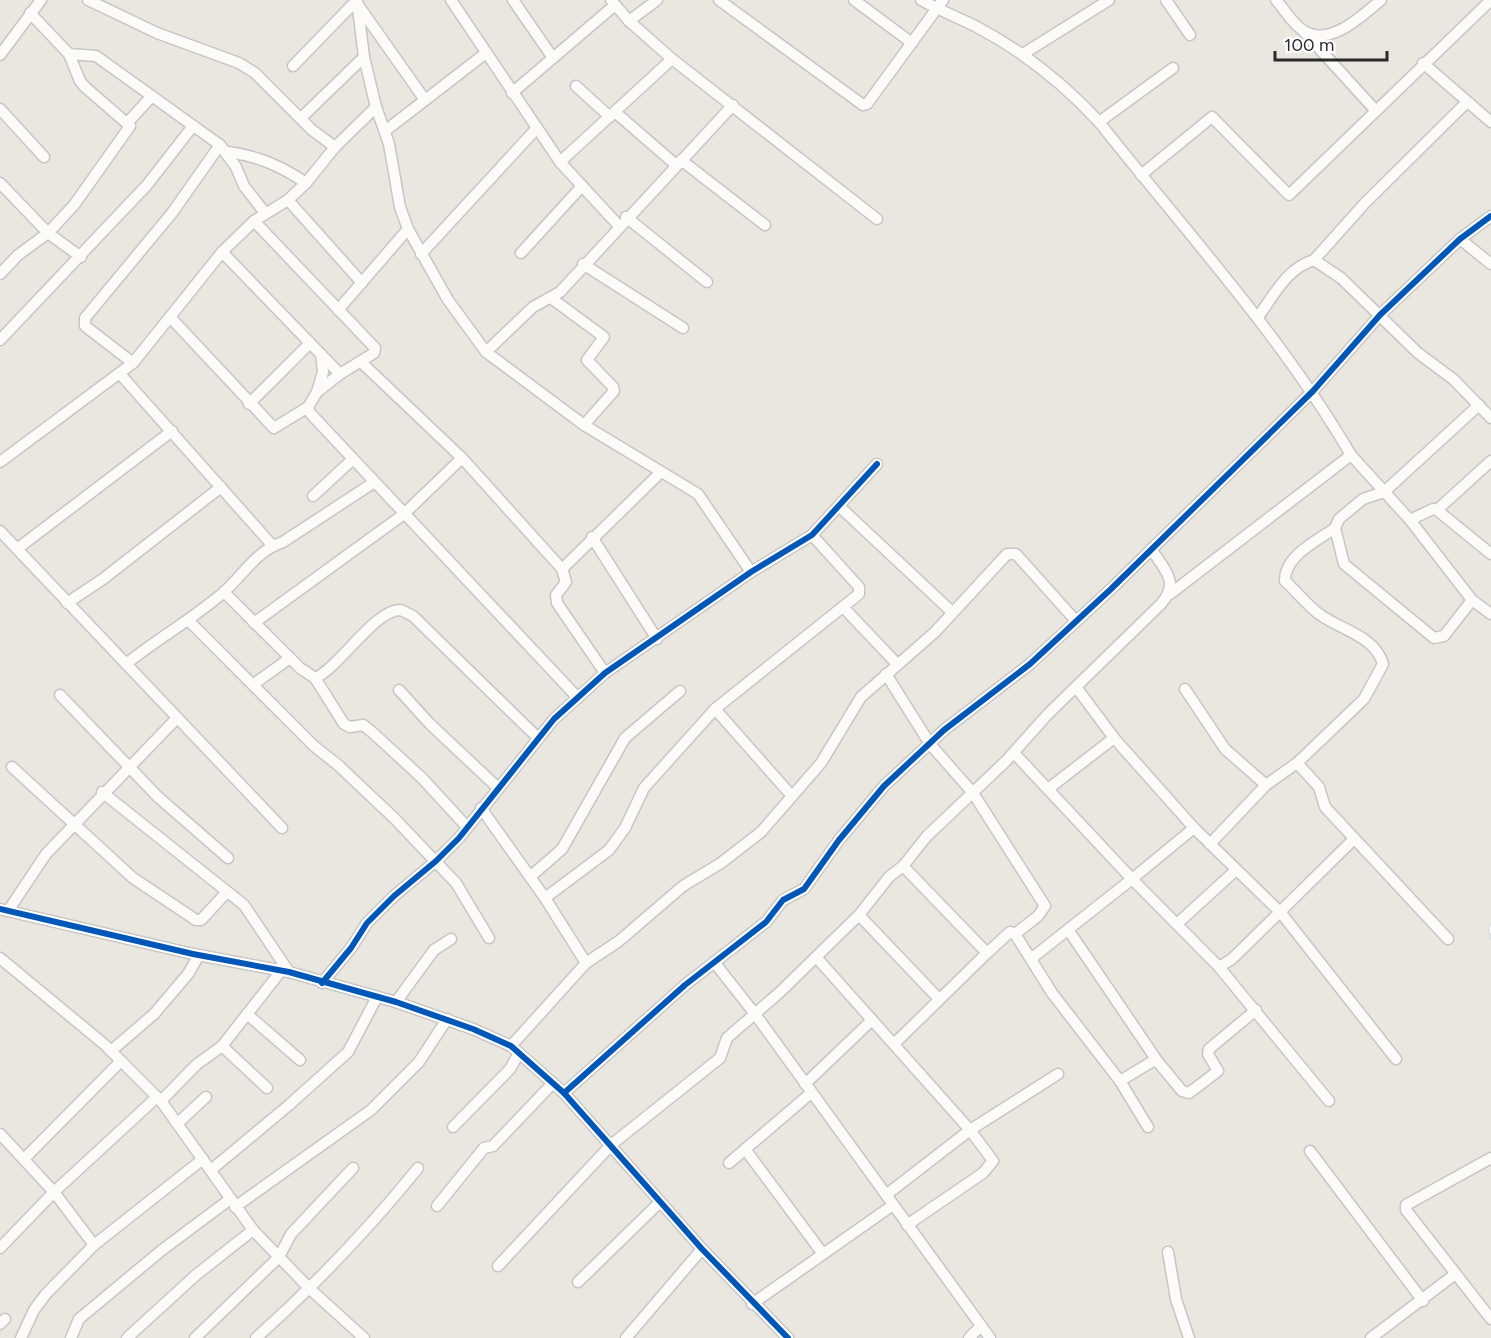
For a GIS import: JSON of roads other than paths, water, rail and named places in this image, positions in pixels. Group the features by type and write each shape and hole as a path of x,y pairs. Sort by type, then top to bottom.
{"street":[{"path":"0,55 41,0"},
{"path":"88,0 157,33 238,63 255,73 335,147"},
{"path":"292,66 357,0 424,100"},
{"path":"465,0 452,3 560,162 582,186 622,222 707,282"},
{"path":"513,0 553,58"},
{"path":"629,21 657,0"},
{"path":"719,0 859,105 867,104 940,4"},
{"path":"854,0 912,43"},
{"path":"921,0 940,4 1023,54 1053,75 1099,122 1258,317 1313,391 1352,455 1410,520 1473,600 1491,614"},
{"path":"1023,54 1109,0"},
{"path":"1166,0 1190,35"},
{"path":"1276,0 1376,111"},
{"path":"1302,31 1313,35 1333,35 1379,0"},
{"path":"1141,175 1212,117 1289,195 1423,63 1491,0"},
{"path":"512,93 613,2 629,21 672,59 877,219"},
{"path":"358,4 364,57 376,107 385,131 400,207 408,229 448,300 486,352 584,424 660,473 691,489 703,499 751,572"},
{"path":"0,274 18,255 48,233 74,205 129,131 128,122 85,87 80,81 69,54 30,14"},
{"path":"385,131 486,53"},
{"path":"69,54 96,56 224,148 282,167 306,183"},
{"path":"301,118 364,57"},
{"path":"560,162 672,59"},
{"path":"1423,63 1491,122"},
{"path":"1099,122 1173,68"},
{"path":"576,86 765,225"},
{"path":"128,122 152,96"},
{"path":"1258,317 1287,277 1301,264 1314,260 1365,203 1467,103"},
{"path":"486,352 533,307 560,292 583,264 733,105"},
{"path":"0,462 133,363 222,252 254,221 288,200 306,183 335,147 376,107"},
{"path":"0,109 44,157"},
{"path":"0,340 147,185 193,126"},
{"path":"421,254 537,128"},
{"path":"224,148 244,186 266,213"},
{"path":"133,363 85,326 85,318 224,148"},
{"path":"0,183 48,233 81,257"},
{"path":"521,253 582,186"},
{"path":"288,200 362,284"},
{"path":"564,1093 650,1015 766,922 783,900 804,890 839,840 875,796 952,723 1030,664 1076,621 1313,391 1380,315 1460,239 1491,216"},
{"path":"254,221 375,348 374,353 340,374 317,392"},
{"path":"338,310 408,229"},
{"path":"1460,239 1491,264"},
{"path":"222,252 340,374"},
{"path":"1314,260 1341,278 1418,353 1453,379 1491,418"},
{"path":"583,264 683,328"},
{"path":"551,298 604,337 587,361 613,387 614,392 584,424"},
{"path":"170,317 249,404 274,428 308,407 317,392 323,372 321,354"},
{"path":"249,404 310,343"},
{"path":"361,362 462,458 562,570 566,582 556,595 557,603 605,673"},
{"path":"120,374 272,545"},
{"path":"1210,844 1266,785 1297,763 1364,699 1383,664 1380,652 1359,636 1319,614 1285,581 1285,572 1295,556 1335,528 1339,519 1363,499 1384,492 1479,405"},
{"path":"308,407 310,413 373,483 578,698"},
{"path":"17,549 172,431"},
{"path":"498,1266 611,1145 720,1058 727,1038 859,915 889,877 903,866 927,836 1014,753 1076,687 1170,594 1352,455"},
{"path":"254,623 404,514 462,458"},
{"path":"314,496 352,460"},
{"path":"1437,510 1491,461"},
{"path":"322,982 367,923 394,896 436,861 537,738 578,698 605,673 751,572 812,535 877,464"},
{"path":"562,570 592,537 660,473"},
{"path":"126,664 224,592 255,558 272,545 283,542 373,483"},
{"path":"67,603 129,560 221,487"},
{"path":"840,507 952,612"},
{"path":"1410,520 1433,509 1437,510 1491,554"},
{"path":"1335,528 1344,564 1434,638 1444,636 1473,600"},
{"path":"0,531 282,828"},
{"path":"545,898 609,850 625,828 644,788 715,709 859,594 860,587 812,535"},
{"path":"592,537 657,639"},
{"path":"1151,549 1167,573 1171,584 1170,594"},
{"path":"453,1127 510,1069 515,1049 586,963 619,941 683,886 721,863 761,832 826,755 861,697 935,632 1011,552 1016,554 1076,621"},
{"path":"224,592 290,658 315,678 344,723 350,727 363,725 372,732 422,778 466,827"},
{"path":"843,607 897,664"},
{"path":"315,678 322,674 355,641 392,612 401,610 413,616 537,738"},
{"path":"188,620 314,746 339,765 436,861 456,883 489,938"},
{"path":"254,684 290,658"},
{"path":"886,674 930,744 973,793 1045,906 1038,916 1015,934"},
{"path":"1076,687 1114,738 1194,828 1281,913 1396,1059"},
{"path":"1185,689 1225,750 1266,785"},
{"path":"399,690 429,724 498,788"},
{"path":"530,877 562,849 625,738 680,691"},
{"path":"60,695 158,797 228,858"},
{"path":"715,709 791,795"},
{"path":"177,718 102,792 46,854 4,910 199,955 285,972 396,1002 447,1020 515,1049 564,1093 752,1304 788,1338"},
{"path":"1048,789 1114,738"},
{"path":"1014,753 1132,879 1219,967 1329,1101"},
{"path":"1297,763 1319,787 1325,807 1448,939"},
{"path":"12,767 133,878 196,920 201,920 227,892"},
{"path":"102,792 249,912 285,972"},
{"path":"481,808 545,898 586,963"},
{"path":"1032,958 1069,931 1194,828"},
{"path":"1219,967 1232,959 1281,913 1354,839"},
{"path":"903,866 987,952"},
{"path":"1178,923 1236,870"},
{"path":"859,915 939,999"},
{"path":"1069,931 1158,1062 1182,1091 1189,1093 1218,1071 1208,1054 1209,1049 1256,1010"},
{"path":"894,1044 1010,932 1015,934 1052,993 1120,1081 1148,1127"},
{"path":"396,1002 434,950 451,939"},
{"path":"111,1051 154,1014 188,974 199,955"},
{"path":"816,957 970,1130 993,1161 983,1173 907,1225"},
{"path":"0,958 111,1051 159,1099 179,1122 232,1203 253,1230 310,1289 364,1338"},
{"path":"714,962 755,1014 990,1338"},
{"path":"0,1248 54,1192 196,1065 222,1046 285,972"},
{"path":"211,1170 348,1052 377,997"},
{"path":"247,1014 300,1060"},
{"path":"71,1338 79,1319 162,1250 371,1110 419,1062 447,1020"},
{"path":"729,1163 808,1088 872,1020"},
{"path":"222,1046 267,1088"},
{"path":"24,1159 121,1061"},
{"path":"1120,1081 1148,1062 1158,1062"},
{"path":"886,1195 970,1130 1058,1074"},
{"path":"437,1206 484,1148 493,1146 552,1083"},
{"path":"179,1122 206,1097"},
{"path":"0,1134 54,1192 94,1245"},
{"path":"745,1149 823,1254"},
{"path":"1310,1151 1423,1301"},
{"path":"1491,1158 1406,1205 1406,1210 1454,1275 1491,1319"},
{"path":"21,1338 34,1310 46,1294 94,1245 203,1159"},
{"path":"195,1338 279,1257 291,1234 353,1168"},
{"path":"256,1338 310,1289 378,1218 418,1168"},
{"path":"578,1282 660,1202"},
{"path":"752,1304 893,1205"},
{"path":"127,1338 196,1275 253,1230"},
{"path":"626,1338 702,1249"},
{"path":"1168,1252 1176,1299 1189,1338"},
{"path":"1371,1338 1423,1301 1454,1275"},
{"path":"969,1338 981,1326"}],"railway":[{"path":"1491,926 1491,938"}]}
